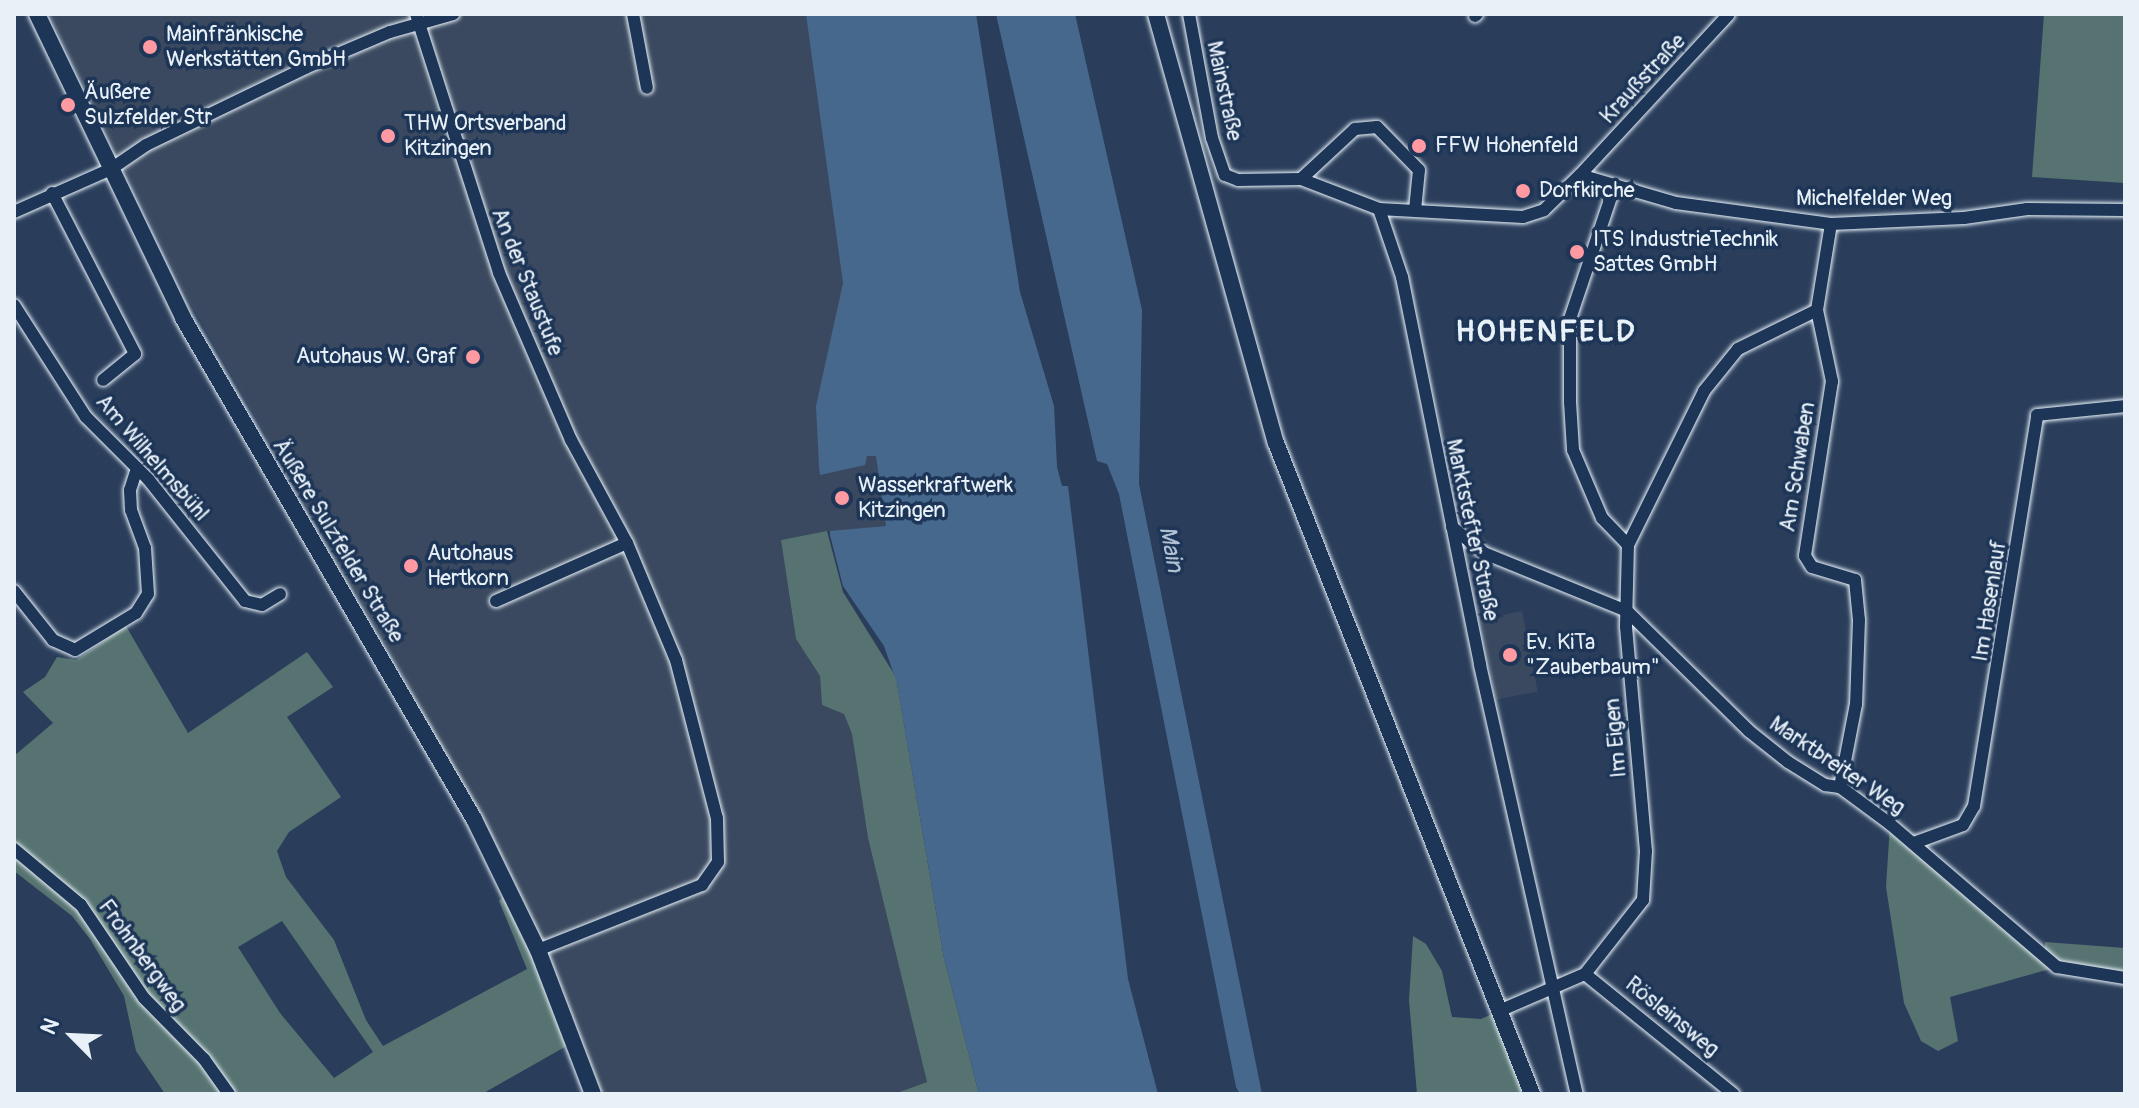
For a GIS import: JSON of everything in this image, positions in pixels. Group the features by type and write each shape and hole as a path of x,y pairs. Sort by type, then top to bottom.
{"main road":[{"name":"Äußere Sulzfelder Straße","path":"37,14 183,318 431,739 538,950 593,1094"},
{"path":"1156,14 1276,443 1532,1094"}],"street":[{"path":"14,212 111,169 146,145 305,68 417,19 453,14"},
{"path":"633,14 647,88"},
{"name":"Mainstraße","path":"1189,14 1209,124 1225,175"},
{"name":"Kraußstraße","path":"1225,175 1238,180 1301,179 1379,209 1523,217 1544,210 1580,175 1729,14"},
{"name":"An der Staustufe","path":"417,19 499,273 571,440 627,543 676,660 717,818 718,862 709,878 692,891 538,950"},
{"path":"1301,179 1355,129 1377,127 1419,170 1411,202 1415,210"},
{"name":"Michelfelder Weg","path":"1580,175 1614,188 1762,218 1831,224 1964,218 2027,209 2125,210"},
{"path":"1614,188 1570,319 1570,402 1573,450 1602,518 1628,545"},
{"path":"52,193 135,354 103,380"},
{"name":"Marktstefter Straße","path":"1379,209 1402,277 1452,527 1577,1094"},
{"path":"1817,310 1831,224"},
{"name":"Am Wilhelmsbühl","path":"14,305 86,417 137,468 245,601 262,605 280,594"},
{"name":"Im Eigen","path":"1585,974 1643,900 1646,851 1627,611 1628,545 1704,391 1738,349 1817,310"},
{"name":"Am Schwaben","path":"1817,310 1832,381 1805,556 1812,567 1855,580 1859,620 1856,704 1840,787"},
{"name":"Im Hasenlauf","path":"1914,843 1963,825 1974,806 2037,415 2125,406"},
{"path":"14,591 53,640 75,650 136,613 148,594 145,548 131,510 130,490 137,468"},
{"name":"Marktbreiter Weg","path":"1452,527 1484,553 1627,611 1749,731 1812,777 1840,787 1914,843 2057,967 2125,978"},
{"path":"496,601 627,543"},
{"name":"Frohnbergweg","path":"14,849 81,905 144,998 204,1059 229,1094"},
{"path":"1499,1011 1553,985 1585,974"},
{"name":"Rösleinsweg","path":"1585,974 1733,1094"}],"shaded area":[{"path":"49,14 811,14 889,530 830,531 781,540 796,639 820,676 822,705 844,714 852,734 868,838 927,1082 894,1094 600,1094 574,1020 401,671 186,295"},
{"path":"806,14 976,14 1020,292 1054,406 1057,467 1062,486 1068,486 1128,979 1158,1094 979,1094 944,958 897,683 884,646 843,586 830,535 830,531 886,526 876,456 867,456 865,465 820,475 816,406 843,283"},
{"path":"996,14 1075,14 1142,310 1139,484 1262,1094 1240,1094 1236,1087 1119,494 1107,464 1097,461"},
{"name":"Ev. KiTa \"Zauberbaum\"","path":"1522,611 1538,691 1496,700 1481,619"}],"green space":[{"path":"2044,14 2125,14 2125,183 2032,177"},
{"path":"827,531 843,592 896,677 944,958 979,1094 894,1094 927,1082 868,838 852,734 844,714 822,705 820,676 796,639 781,540"},
{"path":"126,626 188,733 307,652 333,687 287,717 341,797 289,832 277,851 286,877 334,940 366,1020 383,1046 527,969 499,901 507,893 570,1044 482,1094 165,1094 136,1051 124,996 90,939 72,916 14,871 14,756 53,723 23,692 45,677 57,657 76,660","holes":["282,921 373,1052 334,1078 280,1013 238,947"]},
{"path":"1890,824 2045,957 2045,942 2125,948 2125,978 2057,967 1950,997 1958,1041 1938,1051 1921,1041 1904,1003 1886,887"},
{"path":"1413,936 1426,944 1442,971 1452,1017 1481,1019 1499,1011 1532,1094 1417,1094 1409,1000"}],"place":[{"name":"Mainfränkische Werkstätten GmbH","path":"150,47"},
{"name":"Äußere Sulzfelder Str","path":"68,105"},
{"name":"THW Ortsverband Kitzingen","path":"388,136"},
{"name":"FFW Hohenfeld","path":"1419,146"},
{"name":"Dorfkirche","path":"1523,191"},
{"name":"ITS IndustrieTechnik Sattes GmbH","path":"1577,252"},
{"name":"Autohaus W. Graf","path":"473,357"},
{"name":"Wasserkraftwerk Kitzingen","path":"842,498"},
{"name":"Autohaus Hertkorn","path":"411,566"},
{"name":"Ev. KiTa \"Zauberbaum\"","path":"1510,655"}],"district":[{"name":"HOHENFELD","path":"1546,332"}],"water label":[{"name":"Main","path":"1171,549"}]}
